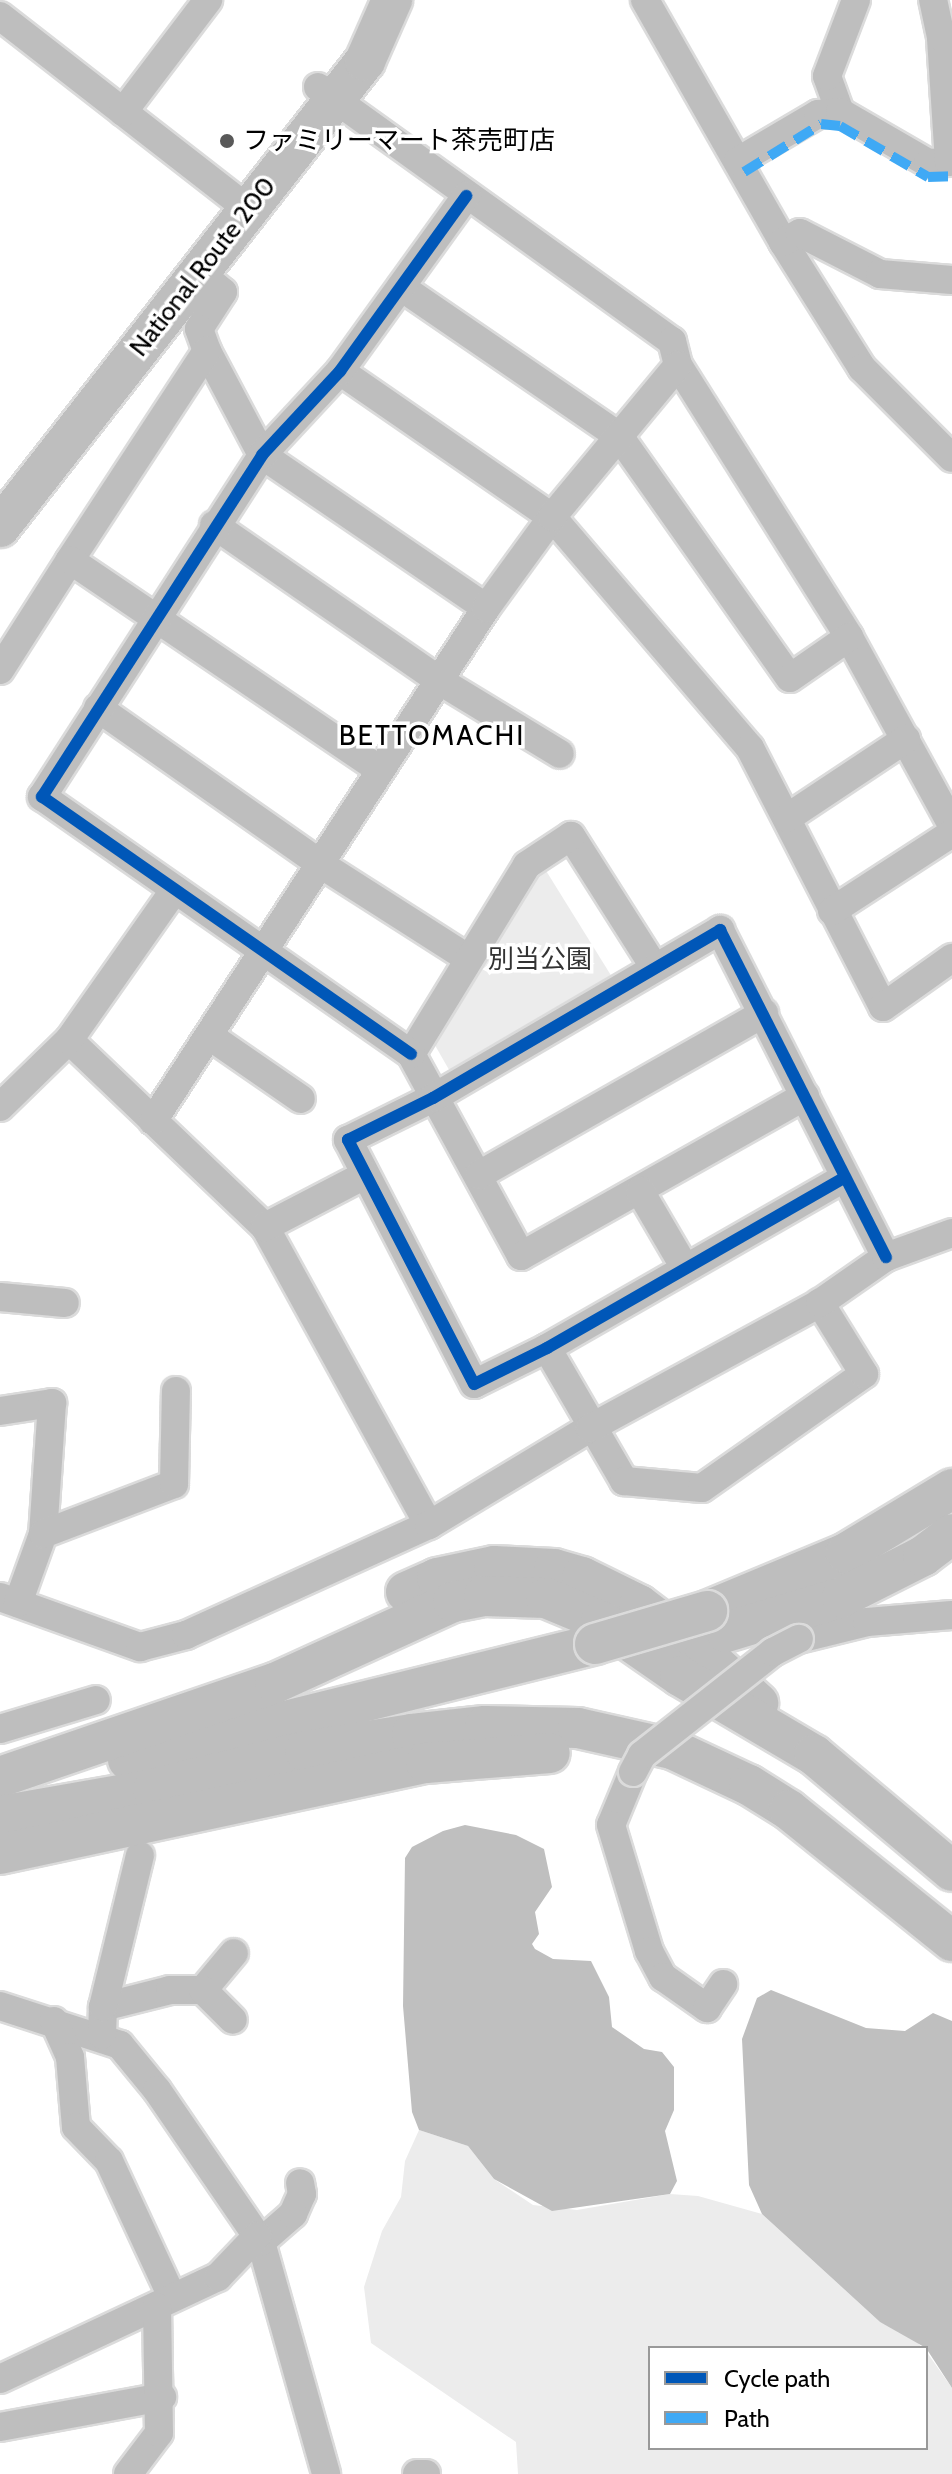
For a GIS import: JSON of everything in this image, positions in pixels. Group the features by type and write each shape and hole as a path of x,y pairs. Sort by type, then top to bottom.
{"highway":[{"name":"National Route 200","path":"0,496 241,204 326,92 366,0"},
{"name":"National Route 200","path":"326,92 365,61 392,0"},
{"name":"National Route 200","path":"0,527 199,272 241,204"},
{"path":"716,1621 846,1553 952,1489"},
{"path":"153,1789 716,1621 842,1597 923,1556 952,1534"},
{"path":"0,1750 257,1662 437,1578 523,1566 582,1577 639,1605 705,1655 814,1755 887,1811 952,1871"},
{"path":"0,1777 261,1688 439,1607 513,1595 575,1607 814,1755"},
{"path":"0,1790 605,1654"},
{"path":"0,1816 153,1789 305,1751 427,1733 531,1726 623,1737 672,1749 749,1785 789,1810 952,1941"},
{"path":"0,1854 426,1763 515,1753 601,1756 652,1769 736,1803 854,1873 952,1947"},
{"path":"887,1811 952,1828"},
{"path":"771,1824 914,1937 952,1974"}],"street":[{"path":"645,0 783,242 862,368 952,458"},
{"path":"840,112 827,76 856,0"},
{"path":"738,161 818,114 840,112 928,163 949,162 941,37 933,0"},
{"path":"123,112 204,2"},
{"path":"0,16 241,204"},
{"path":"326,92 466,196 672,341 678,365 849,637 952,825"},
{"path":"466,196 340,371 262,455 214,525 42,797 266,949 411,1054 521,1256 805,1096"},
{"path":"783,242 800,233 880,274 952,280"},
{"path":"199,272 223,292 199,329 207,351 262,455 486,608"},
{"path":"401,287 619,436 790,678 849,637"},
{"path":"0,670 207,351"},
{"path":"153,1121 211,1037 486,608 552,517 678,365"},
{"path":"340,371 552,517 750,748 883,1007 952,958"},
{"path":"214,525 440,681 560,754"},
{"path":"70,560 380,770"},
{"path":"98,708 322,865 469,959"},
{"path":"787,818 906,739"},
{"path":"832,911 952,833"},
{"path":"411,1054 527,865 571,836 653,965"},
{"path":"0,1107 69,1040 175,889"},
{"path":"842,1179 547,1348 474,1384 348,1140 433,1098 653,965 720,930 805,1096 842,1179 886,1257"},
{"path":"479,1175 764,1013"},
{"path":"211,1037 301,1099"},
{"path":"69,1040 265,1227 429,1525"},
{"path":"265,1227 365,1175"},
{"path":"640,1191 685,1268"},
{"path":"0,1411 52,1403 43,1534 9,1600 140,1647 186,1635 429,1525 590,1428 820,1303 886,1257 952,1233"},
{"path":"0,1297 65,1303"},
{"path":"547,1348 590,1428 624,1481 702,1488 864,1374 820,1303"},
{"path":"43,1534 174,1484 176,1391"},
{"path":"723,1984 707,2008 663,1977 649,1951 611,1825 642,1755 773,1652 799,1639 867,1622 952,1615"},
{"path":"0,1729 96,1700"},
{"path":"102,2021 140,1855"},
{"path":"203,1990 234,1953"},
{"path":"0,2006 54,2021 102,2021 170,1990 203,1990 233,2020"},
{"path":"54,2021 70,2057 76,2127 109,2161 165,2302 159,2433 128,2474"},
{"path":"102,2021 139,2065 259,2239 326,2474"},
{"path":"0,2379 218,2277 259,2239 293,2214 302,2194 300,2183"},
{"path":"0,2427 162,2397"},
{"path":"417,2474 426,2474"}],"green space":[{"name":"別当公園","path":"540,861 612,977 452,1075 432,1040"},
{"path":"419,2130 468,2146 494,2179 533,2205 577,2210 670,2194 698,2196 762,2214 880,2322 908,2334 921,2346 648,2346 648,2450 928,2450 928,2354 952,2388 952,2474 518,2474 516,2442 371,2343 364,2287 382,2231 401,2197 405,2161"}],"shaded area":[{"path":"465,1825 516,1835 544,1849 552,1887 535,1912 539,1934 532,1944 553,1959 591,1961 609,1997 612,2027 644,2049 662,2052 674,2067 674,2110 665,2131 677,2181 670,2194 552,2211 494,2179 468,2146 419,2130 412,2112 403,2006 405,1858 412,1847 443,1831"},
{"path":"771,1990 866,2028 905,2031 933,2013 952,2021 952,2388 928,2351 928,2346 922,2346 880,2322 762,2214 749,2185 742,2039 757,1998"}],"marked path":[{"path":"744,172 821,124 840,126 928,177 952,176"}],"cycle path":[{"path":"411,1054 42,797 262,455 340,371 466,196"},
{"path":"842,1179 547,1348 474,1384 348,1140 433,1098 720,930 886,1257"}],"place":[{"name":"ファミリーマート茶売町店","path":"227,141"}],"district":[{"name":"BETTOMACHI","path":"432,735"}]}
